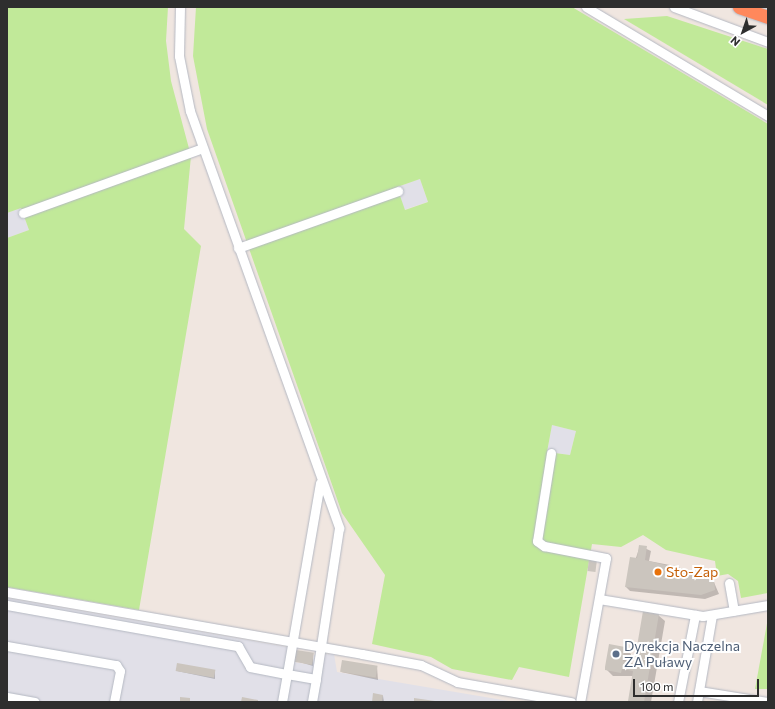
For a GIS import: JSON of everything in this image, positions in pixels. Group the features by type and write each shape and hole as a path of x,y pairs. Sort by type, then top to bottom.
{"highway":[{"path":"739,7 768,17"}],"street":[{"path":"180,7 183,85 203,148 339,537 312,702"},
{"path":"586,7 768,116"},
{"path":"674,7 768,42"},
{"path":"23,213 203,148"},
{"path":"239,250 398,191"},
{"path":"551,453 537,541 544,546 606,558 580,702"},
{"path":"282,702 320,480"},
{"path":"729,583 734,611"},
{"path":"7,592 320,646 421,666 457,682 571,702"},
{"path":"599,599 695,615 712,615 768,605"},
{"path":"7,605 238,646 250,667 316,680"},
{"path":"678,702 695,615"},
{"path":"697,702 712,615"},
{"path":"7,646 116,665 120,671 114,702"},
{"path":"699,690 766,702"},
{"path":"7,697 35,702"}],"shaded area":[{"path":"420,179 428,202 404,210 396,187"},
{"path":"21,208 29,230 7,238 7,213"},
{"path":"552,425 576,431 570,455 547,452"},
{"path":"7,598 287,647 287,652 296,654 294,662 312,665 314,655 334,654 337,672 514,702 7,702"}],"green space":[{"path":"7,7 168,7 166,41 171,81 191,156 184,229 201,246 139,610 7,587 7,238 29,230 21,208 7,213"},
{"path":"196,7 572,7 768,124 768,593 741,598 738,581 728,574 717,576 715,561 666,550 643,535 621,547 592,544 569,677 519,667 512,680 452,669 431,657 372,644 385,575 342,513 207,129 193,56","holes":["420,179 428,202 405,210 397,187","552,425 576,431 570,455 547,452"]},
{"path":"667,16 768,49 768,105 624,19"},
{"path":"768,618 768,689 755,689"}],"building":[{"name":"Sto-Zap","path":"639,545 647,546 645,560 704,575 714,579 715,590 701,595 625,587 630,557 637,558"},
{"path":"589,559 597,560 595,572 588,571"},
{"name":"Dyrekcja Naczelna ZA Puławy","path":"643,611 659,614 644,702 632,702 628,701 633,671 622,669 621,673 605,670 605,667 609,644 625,647 623,661 634,664"},
{"path":"296,650 314,653 312,665 294,662"},
{"path":"342,660 378,666 376,677 340,672"},
{"path":"177,663 215,670 214,678 176,671"},
{"path":"373,693 383,695 382,702 372,702"},
{"path":"180,697 190,698 190,702 180,702"},
{"path":"242,697 258,700 258,702 241,702"},
{"path":"414,698 435,701 435,702 414,702"}],"place":[{"name":"Sto-Zap","path":"658,572"},
{"name":"Dyrekcja Naczelna ZA Puławy","path":"616,654"}]}
